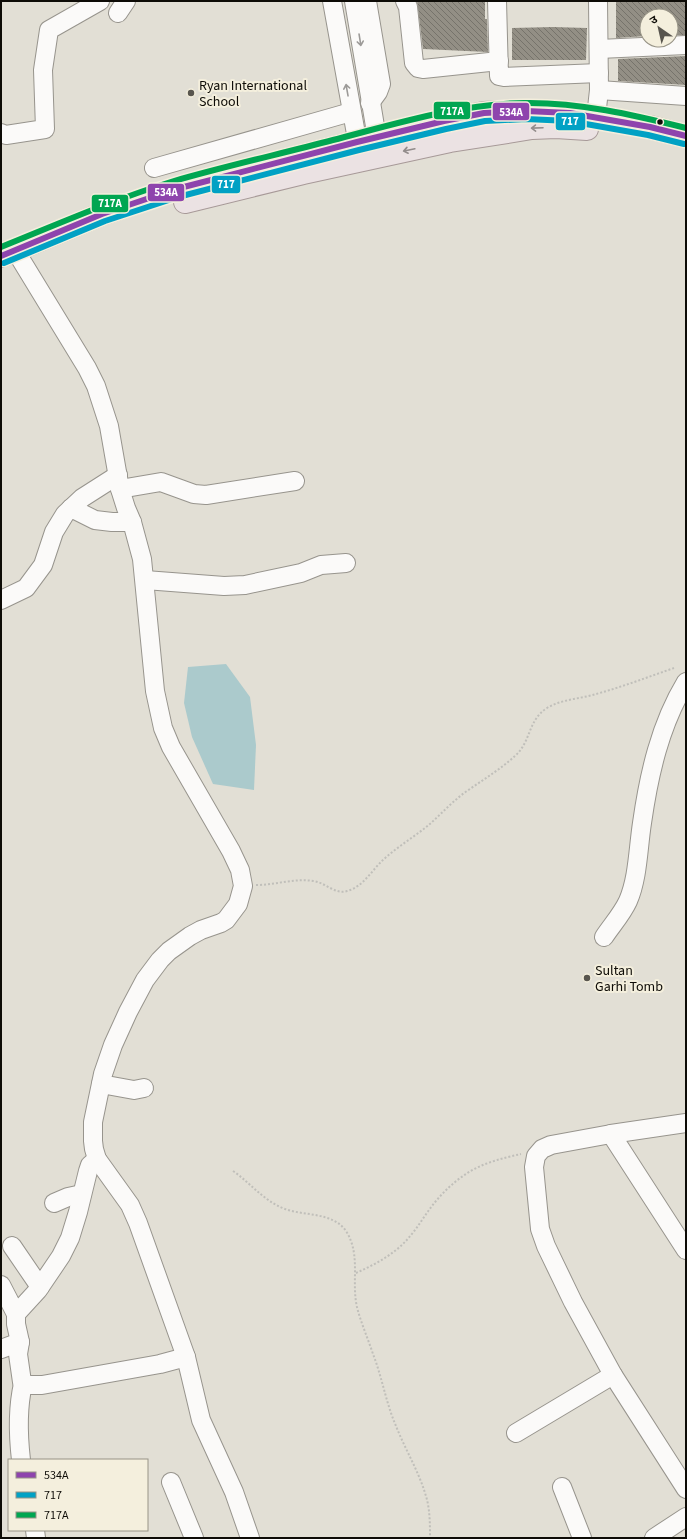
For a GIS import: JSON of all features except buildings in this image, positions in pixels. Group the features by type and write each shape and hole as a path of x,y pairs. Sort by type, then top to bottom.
{"main road":[{"path":"1,272 13,256 89,232 142,213 303,172 444,121 499,112 552,111 650,127 686,136"},
{"path":"368,149 450,140 506,131 556,127 608,132 686,149"}],"street":[{"path":"1,133 6,135 45,129 43,70 49,30 100,1"},
{"path":"332,1 352,112 368,149"},
{"path":"354,1 370,103 368,149"},
{"path":"367,1 381,84 378,92 370,103"},
{"path":"405,1 408,7 414,63 418,68 424,70 499,61"},
{"path":"497,1 500,76 599,81"},
{"path":"596,117 599,81 598,1"},
{"path":"599,49 686,44"},
{"path":"599,81 604,92 686,96"},
{"path":"154,168 352,112"},
{"path":"13,256 87,368 96,386 109,426 119,482 142,559 155,691 163,728 171,747 231,851 240,870 243,886 238,904 226,920 201,930 180,942 160,960 145,980 113,1045 101,1084 92,1134 97,1159 130,1205 186,1357 202,1420 234,1492 250,1538"},
{"path":"1,600 26,588 43,565 54,532 65,514 82,498 119,482 161,482 194,494 206,495 295,481"},
{"path":"72,508 95,520 132,522"},
{"path":"145,580 224,586 245,585 302,573 320,565 346,563"},
{"path":"604,937 628,901 634,882 641,824 652,766 664,727 676,699 686,682"},
{"path":"101,1084 134,1090 144,1088"},
{"path":"686,1123 611,1134 551,1145 542,1149 536,1156 534,1167 540,1229 552,1259 613,1375 686,1489"},
{"path":"611,1134 686,1250"},
{"path":"16,1314 40,1287 61,1256 70,1238 90,1165 97,1159"},
{"path":"54,1204 68,1197 82,1194"},
{"path":"12,1246 40,1287"},
{"path":"1,1285 16,1314 16,1324 20,1342 18,1354 20,1379 24,1384 42,1385 160,1364 186,1357"},
{"path":"1,1350 20,1342"},
{"path":"516,1434 613,1375"},
{"path":"21,1459 18,1422 20,1399 24,1384"},
{"path":"171,1482 194,1538"},
{"path":"562,1487 582,1538"},
{"path":"654,1538 686,1517"}],"path":[{"path":"243,886 265,885 297,880 315,881 339,892 355,888 368,877 382,860 430,823 453,802 517,754 526,741 533,723 546,709 560,702 598,694 674,668"},
{"path":"356,1273 379,1262 393,1253 411,1236 429,1210 448,1188 465,1174 481,1166 512,1156 542,1149"},
{"path":"233,1171 258,1194 277,1205 338,1222 346,1231 356,1263 355,1294 357,1308 374,1354 394,1421 426,1493 430,1514 430,1538"}],"water":[{"path":"226,664 250,697 256,745 254,790 213,784 192,737 184,703 188,667"}],"transit line":[{"name":"717A","path":"1,247 108,204 174,181 451,111 500,104 544,103 606,110 686,128"},
{"name":"534A","path":"1,256 102,214 176,189 357,142 484,113 526,111 570,113 650,127 686,136"},
{"name":"717","path":"4,263 105,221 178,197 359,150 485,121 526,119 569,121 648,135 684,144"}],"place":[{"name":"Ryan International School","path":"191,93"},
{"name":"Sultan Garhi Tomb","path":"587,978"}]}
